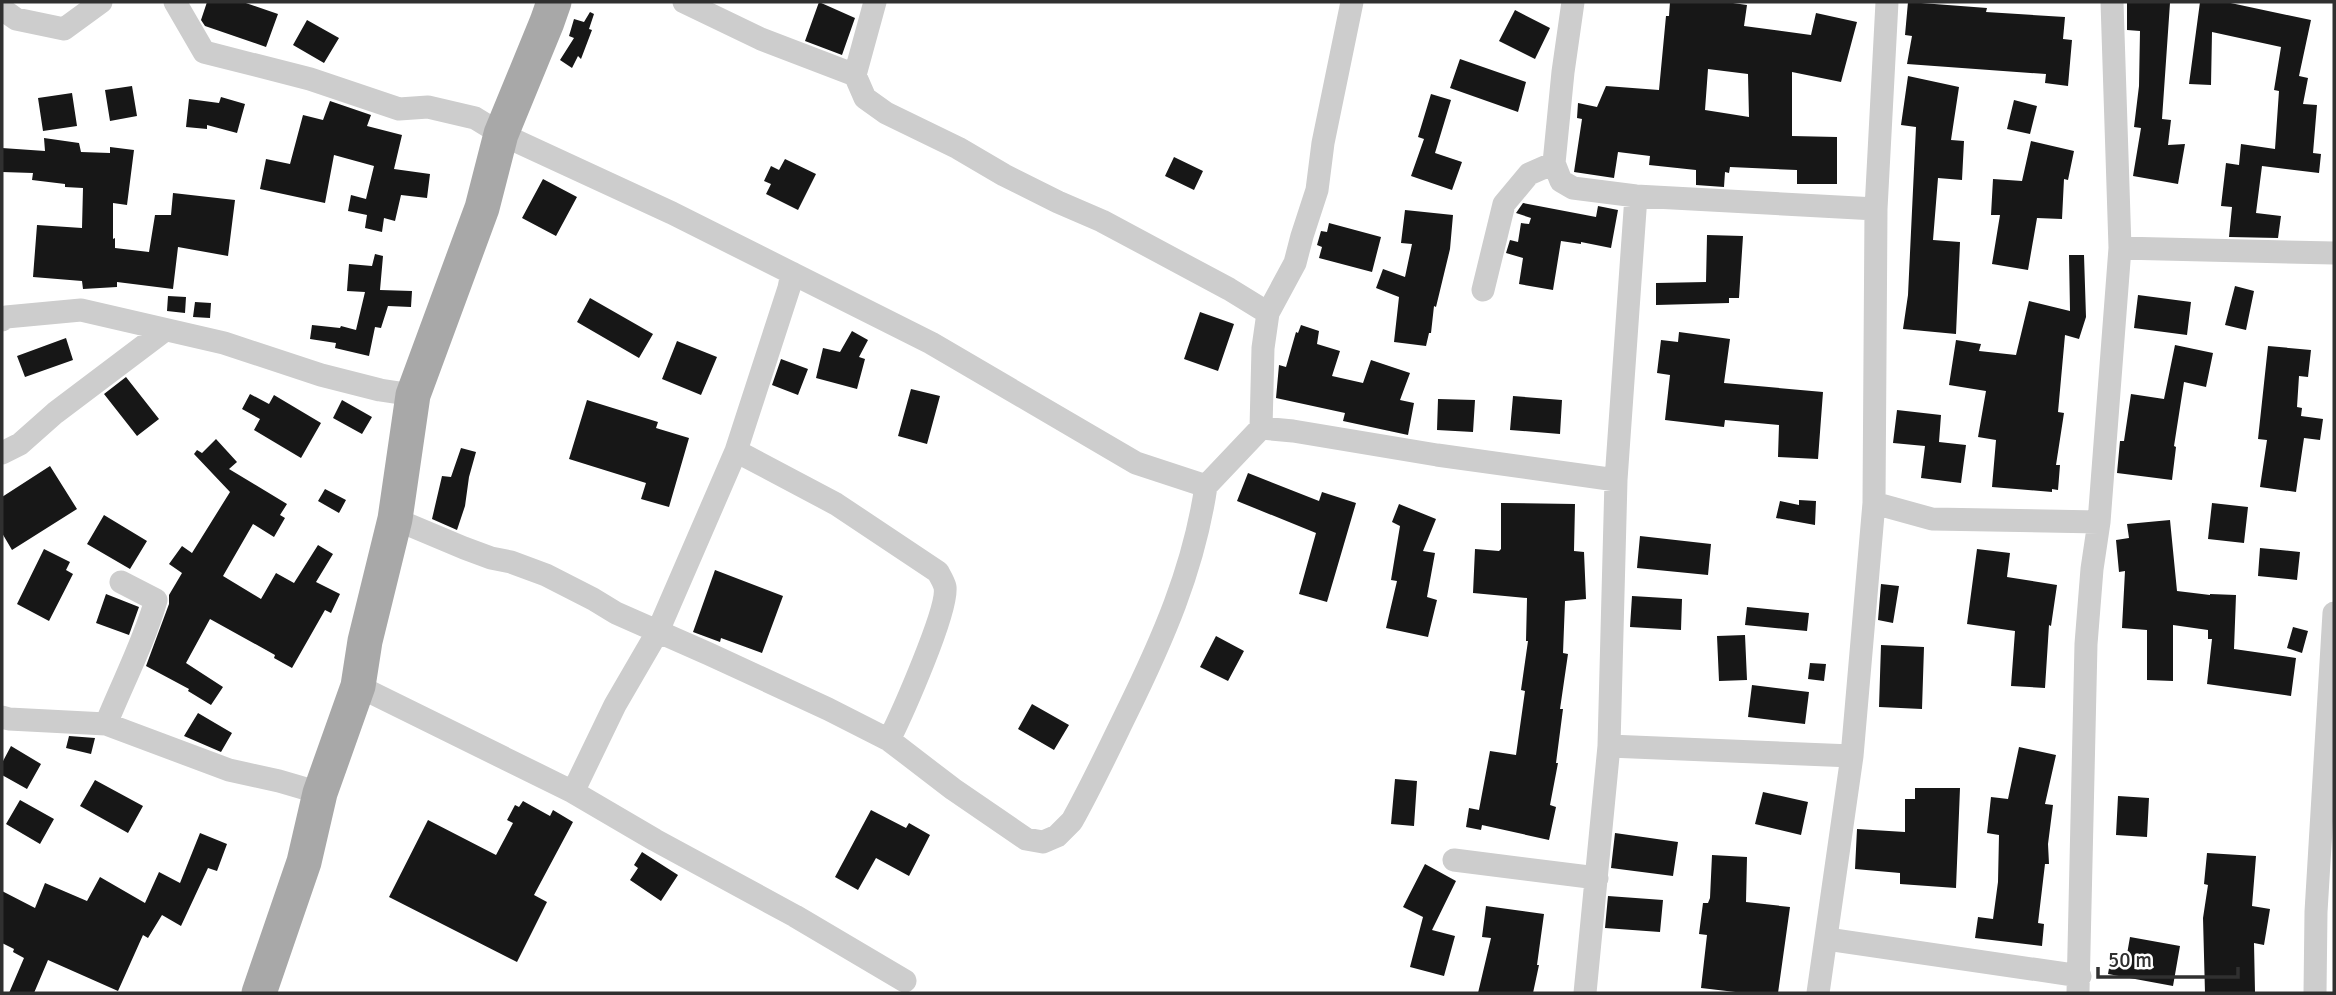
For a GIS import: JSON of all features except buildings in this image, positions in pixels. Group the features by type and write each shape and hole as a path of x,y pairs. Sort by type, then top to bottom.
{"main road":[{"path":"259,993 304,862 320,793 358,686 365,641 395,519 413,395 482,208 500,134 554,2"}],"street":[{"path":"2,9 16,19 64,29 101,2"},
{"path":"175,2 204,52 310,79 399,109 428,107 475,118 500,134 672,213 931,343 1136,463 1206,486"},
{"path":"684,2 761,39 855,75"},
{"path":"875,2 855,75 865,98 886,113 958,148 1047,197 1102,221 1268,313"},
{"path":"395,519 473,551 546,575 616,614 779,686 889,740 953,789 1026,839 1042,842 1057,836 1072,821 1085,799 1165,633 1200,526 1206,486 1261,428 1268,313 1296,263 1317,190 1323,143 1352,2"},
{"path":"1573,2 1554,163 1561,181 1573,188 1636,196 1876,208"},
{"path":"1818,993 1852,756 1874,503 1876,208 1887,2"},
{"path":"1827,939 2079,985 2086,644 2099,522 2120,248 2112,2"},
{"path":"1483,290 1504,204 1529,174 1554,163"},
{"path":"1585,993 1609,746 1616,480 1636,196"},
{"path":"2120,248 2334,253"},
{"path":"573,792 615,705 658,631 736,451 792,273"},
{"path":"3,317 81,310 224,344 321,375 380,390 413,395"},
{"path":"2,453 20,444 55,413 165,330"},
{"path":"1261,428 1616,480"},
{"path":"736,451 836,504 938,572 946,588 943,607 905,707 889,740"},
{"path":"1874,503 1932,519 2099,522"},
{"path":"106,724 147,631 156,600 121,582"},
{"path":"2315,993 2324,954 2334,613"},
{"path":"358,686 573,792 654,840 794,915 905,981"},
{"path":"2,717 106,724 229,770 320,793"},
{"path":"1609,746 1852,756"},
{"path":"1454,860 1597,878"}]}
